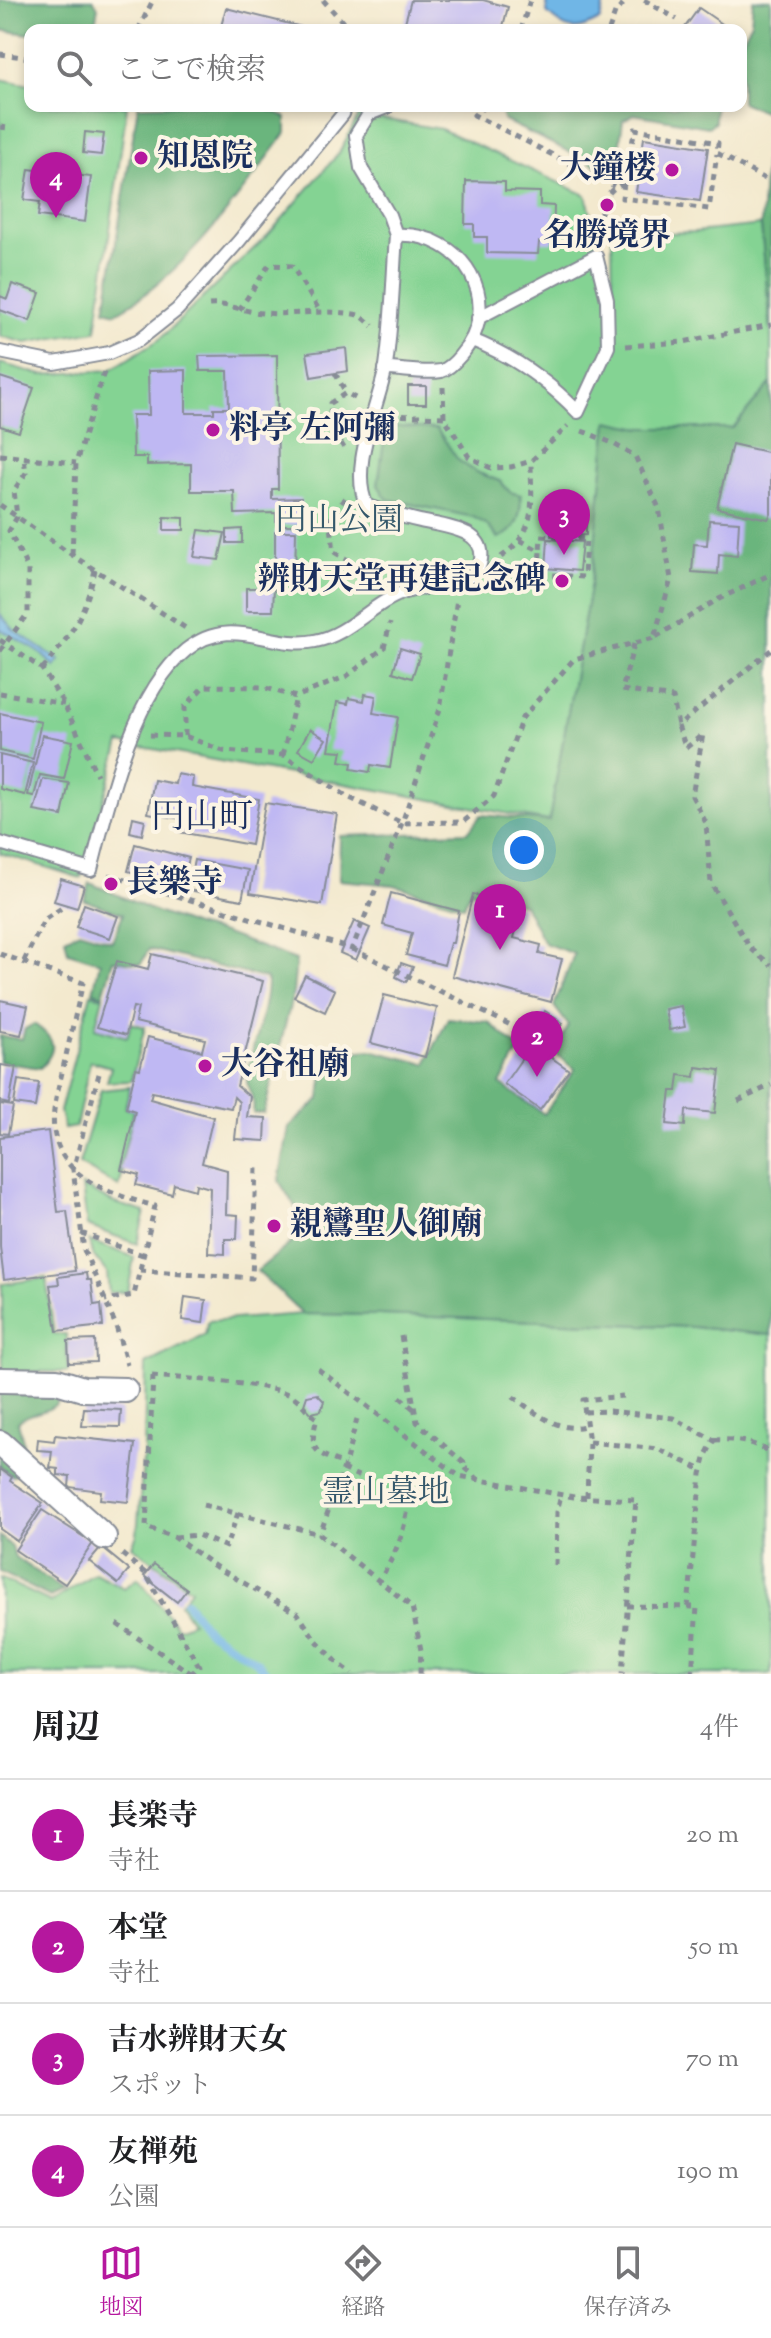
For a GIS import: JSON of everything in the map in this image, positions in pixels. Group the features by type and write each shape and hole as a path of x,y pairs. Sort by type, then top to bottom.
{"street":[{"path":"0,1380 57,1381 83,1389 125,1390"},
{"path":"0,1443 104,1537"}],"lane":[{"path":"0,352 54,363 109,353 139,340 177,310 239,241 344,112"},
{"path":"0,843 91,870 109,801 144,707 167,670 187,649 205,640 244,633 284,642 313,642 341,631 367,611 396,595 460,582 474,575 479,568 481,554 471,536 457,528 367,506 363,497 362,479 389,340 396,235 389,215 361,168 356,135 369,114 374,112"},
{"path":"385,369 442,371 462,354 472,340 478,318 476,284 458,256 430,238 413,234 396,235"},
{"path":"472,340 498,351 535,374 578,412 608,347 607,300 596,256 478,318"}],"path":[{"path":"141,24 153,0"},
{"path":"323,0 345,24"},
{"path":"523,24 530,0"},
{"path":"611,24 615,13 627,0"},
{"path":"644,0 677,19"},
{"path":"0,54 24,57"},
{"path":"478,112 474,115 614,186"},
{"path":"635,129 718,143 717,153 709,209 622,198 635,129"},
{"path":"717,153 771,182"},
{"path":"596,256 602,204 614,186 624,183"},
{"path":"321,313 292,266 269,265 239,310 264,314 361,315 389,340"},
{"path":"608,347 683,342 771,325"},
{"path":"72,555 76,463 109,353"},
{"path":"335,373 346,393 387,415 444,417 469,457 491,468 511,467 531,461 568,426 578,412"},
{"path":"185,736 185,707 204,686 263,687 296,697 347,676 384,648 396,595 369,572 334,552 330,517 362,479 331,427 330,403 346,393"},
{"path":"568,426 610,442 635,456 659,508 671,579 654,638"},
{"path":"0,455 76,463"},
{"path":"0,651 2,641 28,613 28,569 9,531 17,517 14,490 26,473 24,458"},
{"path":"479,568 505,555 530,524 531,461"},
{"path":"0,505 205,640"},
{"path":"541,536 586,539 584,577 539,574 540,551 541,536"},
{"path":"520,540 540,551"},
{"path":"42,669 70,636 88,601 95,570"},
{"path":"133,734 185,736 223,751 283,755 348,797 402,823 463,822 494,796 522,718 574,659 654,638 717,600 771,574"},
{"path":"352,949 402,823 440,709 460,582"},
{"path":"2,641 42,669 64,704 104,789"},
{"path":"635,643 622,690 673,698 686,748 703,734 692,796 706,823 711,883 750,948 771,965"},
{"path":"678,726 771,650"},
{"path":"0,693 64,704"},
{"path":"283,755 296,697"},
{"path":"91,870 352,949 519,1029"},
{"path":"24,961 44,920 66,905"},
{"path":"0,954 83,983 54,1110 57,1142 73,1170 106,1191 155,1206 134,1295 105,1300"},
{"path":"99,1074 73,1170 86,1258 116,1326 127,1364 125,1390"},
{"path":"738,1101 771,1085"},
{"path":"140,1270 252,1278 256,1168"},
{"path":"80,1233 143,1255"},
{"path":"401,1336 417,1422 480,1480"},
{"path":"318,1369 459,1476 561,1495 636,1500 622,1674"},
{"path":"153,1376 146,1527 174,1537 216,1567 298,1614 315,1639 352,1674"},
{"path":"162,1377 250,1386 294,1397 317,1418 312,1436 314,1450 409,1503 399,1547 379,1581"},
{"path":"587,1497 589,1442 583,1400 623,1396"},
{"path":"400,1397 416,1411"},
{"path":"513,1397 549,1422 576,1429 588,1425"},
{"path":"585,1412 609,1411 673,1418 714,1440 739,1439 757,1444 771,1453"},
{"path":"320,1534 357,1419"},
{"path":"688,1607 702,1470 714,1440"},
{"path":"589,1442 658,1449 702,1470"},
{"path":"556,1565 557,1512 561,1495"},
{"path":"203,1505 320,1534 412,1607 421,1650 420,1674"},
{"path":"174,1537 198,1535 226,1547 238,1513"},
{"path":"104,1537 145,1573 199,1666 191,1674 117,1624"},
{"path":"627,1606 697,1607 692,1674"}],"green space":[{"path":"0,0 93,0 98,7 95,24 24,24 24,33 0,30"},
{"path":"753,0 771,0 771,114 747,104 747,31 751,23"},
{"path":"0,79 24,84 24,112 126,112 96,331 26,343 0,336"},
{"path":"137,112 274,112 286,118 286,133 230,208 189,255 142,296 116,313 105,310"},
{"path":"501,112 715,112 715,122 708,127 634,114 623,120 617,164 604,169 503,120"},
{"name":"円山公園","path":"359,115 441,129 586,195 613,308 612,235 695,232 761,225 771,331 771,383 733,428 641,428 608,422 591,582 549,821 120,743 81,878 0,853 0,363 42,375 110,370 160,339 269,234 339,153"},
{"path":"767,129 771,129 771,331 761,225"},
{"path":"771,383 771,1335 693,1327 303,1314 257,1271 309,1228 279,1181 289,1127 320,1099 325,1054 371,1050 426,1064 448,1018 488,1022 520,1049 500,1084 544,1114 575,1069 556,1054 568,1025 554,1006 574,954 544,943 524,904 470,891 464,906 394,885 339,880 340,836 468,832 481,815 549,821 591,582 608,421 641,428 733,428"},
{"path":"386,426 437,429 458,460 476,472 500,481 510,492 521,495 514,527 498,538 486,524 473,517 387,499 378,485"},
{"path":"90,883 154,911 296,960 293,993 264,1113 253,1113 247,1078 267,979 149,949 141,964 113,960 103,995 93,992 100,962 68,952 65,938 79,931 112,941 123,914 84,900"},
{"path":"91,994 103,997 95,1028 127,1037 131,1023 145,1027 131,1081 107,1082 111,1067 90,1061 76,1127 64,1129 60,1111"},
{"path":"34,1024 52,1044 50,1055 40,1068 0,1062 0,1036 22,1039 25,1029"},
{"path":"130,1087 125,1108 134,1111 119,1171 123,1172 119,1187 79,1164 101,1090"},
{"path":"82,1186 114,1203 145,1212 137,1244 87,1226"},
{"path":"89,1241 134,1257 128,1292 109,1293 107,1273 92,1254"},
{"path":"46,1278 54,1334 66,1334 68,1372 3,1371 2,1284"},
{"name":"霊山墓地","path":"303,1314 693,1327 771,1335 771,1674 0,1674 0,1578 51,1602 95,1573 124,1588 138,1578 178,1628 192,1622 180,1604 191,1589 132,1546 137,1535 144,1449 146,1364 205,1335 208,1321"},
{"path":"0,1389 15,1394 56,1397 58,1402 50,1409 18,1422 23,1441 20,1472 13,1476 0,1467"},
{"path":"0,1536 12,1547 15,1557 64,1590 50,1597 0,1572"}],"water":[{"path":"547,0 605,0 600,20 591,24 562,24 547,13"},
{"path":"0,614 14,630 60,661 55,667 39,652 0,629"}],"building":[{"path":"411,0 483,0 508,7 504,24 405,24"},
{"path":"226,8 290,24 222,24"},
{"path":"699,8 722,24 687,24"},
{"path":"85,132 104,134 101,155 83,153"},
{"name":"大鐘楼","path":"644,138 708,148 700,201 636,192"},
{"path":"29,169 91,177 85,222 38,216 40,202 24,200"},
{"path":"466,181 505,182 505,191 540,192 540,205 554,206 553,242 539,242 538,254 487,253 487,237 474,237 474,224 465,224"},
{"path":"12,284 40,293 30,321 0,310 0,296 7,299"},
{"path":"346,348 348,371 311,377 307,353"},
{"path":"277,355 278,489 272,489 272,499 301,498 301,525 276,525 276,513 235,514 234,491 191,491 191,464 147,465 147,457 133,457 132,415 149,415 148,371 186,370 186,413 214,413 214,408 229,408 228,371 200,371 199,356"},
{"path":"0,377 34,388 19,432 0,426"},
{"path":"408,386 426,386 426,404 408,404"},
{"path":"732,444 771,453 771,514 768,519 717,508"},
{"path":"551,507 586,507 586,535 551,536"},
{"path":"164,517 184,518 184,530 164,530"},
{"path":"709,520 739,522 737,556 719,554 718,574 692,572 694,544 707,545"},
{"path":"242,529 242,543 227,543 227,530"},
{"path":"199,530 225,533 219,560 194,557"},
{"path":"275,531 296,531 295,578 275,577"},
{"path":"548,539 582,542 579,571 546,568"},
{"path":"246,588 274,588 273,611 246,611"},
{"path":"400,648 420,654 412,678 393,672"},
{"path":"365,694 376,696 373,713 398,717 390,768 371,765 370,772 351,769 352,763 340,761 342,751 329,750 337,702 348,704 349,698 364,701"},
{"path":"0,713 41,722 33,759 0,751"},
{"path":"310,729 326,739 314,759 298,750"},
{"path":"42,735 73,741 64,779 40,775 34,796 28,795"},
{"path":"0,755 33,763 25,795 0,789"},
{"path":"177,774 193,777 192,787 259,799 251,845 179,832 181,819 148,813 154,780 175,784"},
{"path":"43,779 69,783 62,816 34,811"},
{"path":"265,803 337,814 322,905 250,893"},
{"path":"133,817 145,820 142,835 130,832"},
{"path":"135,844 189,858 182,885 128,871"},
{"path":"194,860 248,870 242,900 188,890"},
{"path":"61,879 84,886 77,908 54,901"},
{"path":"391,893 459,911 453,943 450,943 444,965 406,955 412,933 383,925"},
{"path":"473,894 522,907 514,938 541,945 539,954 562,959 551,1002 452,976"},
{"path":"84,904 118,916 110,938 76,927"},
{"path":"354,921 370,928 356,960 340,953"},
{"path":"152,954 263,981 237,1086 250,1097 247,1117 266,1118 265,1141 235,1139 239,1102 234,1097 231,1108 152,1092 150,1099 213,1117 202,1163 227,1170 226,1214 238,1215 237,1239 225,1239 225,1254 208,1253 210,1188 196,1184 195,1190 174,1184 172,1194 136,1185 139,1175 121,1170 135,1111 126,1108 148,1037 202,1051 205,1039 135,1022 138,1008 133,1007 126,1035 97,1027 117,961 148,969"},
{"path":"401,963 413,967 406,982 396,977"},
{"path":"305,975 335,990 325,1012 294,997"},
{"path":"384,995 437,1008 425,1057 371,1043"},
{"path":"0,1000 28,1006 21,1035 0,1031"},
{"path":"681,1006 685,1027 669,1030 665,1009"},
{"path":"545,1011 563,1023 552,1039 534,1027"},
{"path":"532,1044 569,1070 540,1110 504,1084"},
{"path":"1,1065 16,1067 9,1104 0,1102"},
{"path":"696,1067 720,1070 715,1113 686,1110 685,1126 667,1124 671,1091 677,1091 679,1075 695,1077"},
{"path":"18,1080 39,1083 35,1107 14,1104"},
{"path":"0,1104 13,1106 8,1134 0,1133"},
{"path":"48,1131 58,1212 67,1211 75,1271 4,1280 0,1247 0,1137"},
{"path":"86,1273 87,1280 91,1280 94,1305 101,1304 103,1326 57,1331 50,1285 59,1284 58,1277"},
{"path":"185,1297 206,1300 203,1323 182,1320"},
{"path":"95,1340 96,1362 69,1363 68,1341"},
{"path":"317,1394 324,1401 321,1411 311,1413 304,1405 307,1396"},
{"path":"84,1408 121,1410 120,1427 82,1426"},
{"path":"55,1435 135,1444 128,1502 100,1499 101,1491 69,1487 70,1476 58,1475 58,1469 50,1468 52,1451 37,1450 38,1439 54,1441"},
{"path":"0,1469 12,1477 10,1481 43,1503 17,1541 0,1529"},
{"path":"42,1510 93,1543 65,1584 15,1550"},
{"path":"101,1547 129,1570 118,1584 89,1561"},
{"path":"154,1564 187,1589 177,1602 144,1576"}],"waterway":[{"path":"186,1602 208,1631 257,1662 268,1674"}],"place":[{"name":"知恩院","path":"141,158"},
{"name":"大鐘楼","path":"672,170"},
{"name":"名勝境界","path":"607,205"},
{"name":"友禅苑","path":"56,218"},
{"name":"料亭 左阿彌","path":"213,430"},
{"name":"吉水辨財天女","path":"564,555"},
{"name":"辨財天堂再建記念碑","path":"562,581"},
{"name":"長樂寺","path":"111,884"},
{"name":"長楽寺","path":"500,950"},
{"name":"大谷祖廟","path":"205,1066"},
{"name":"本堂","path":"537,1077"},
{"name":"親鸞聖人御廟","path":"274,1226"}],"district":[{"name":"円山町","path":"202,818"}]}
